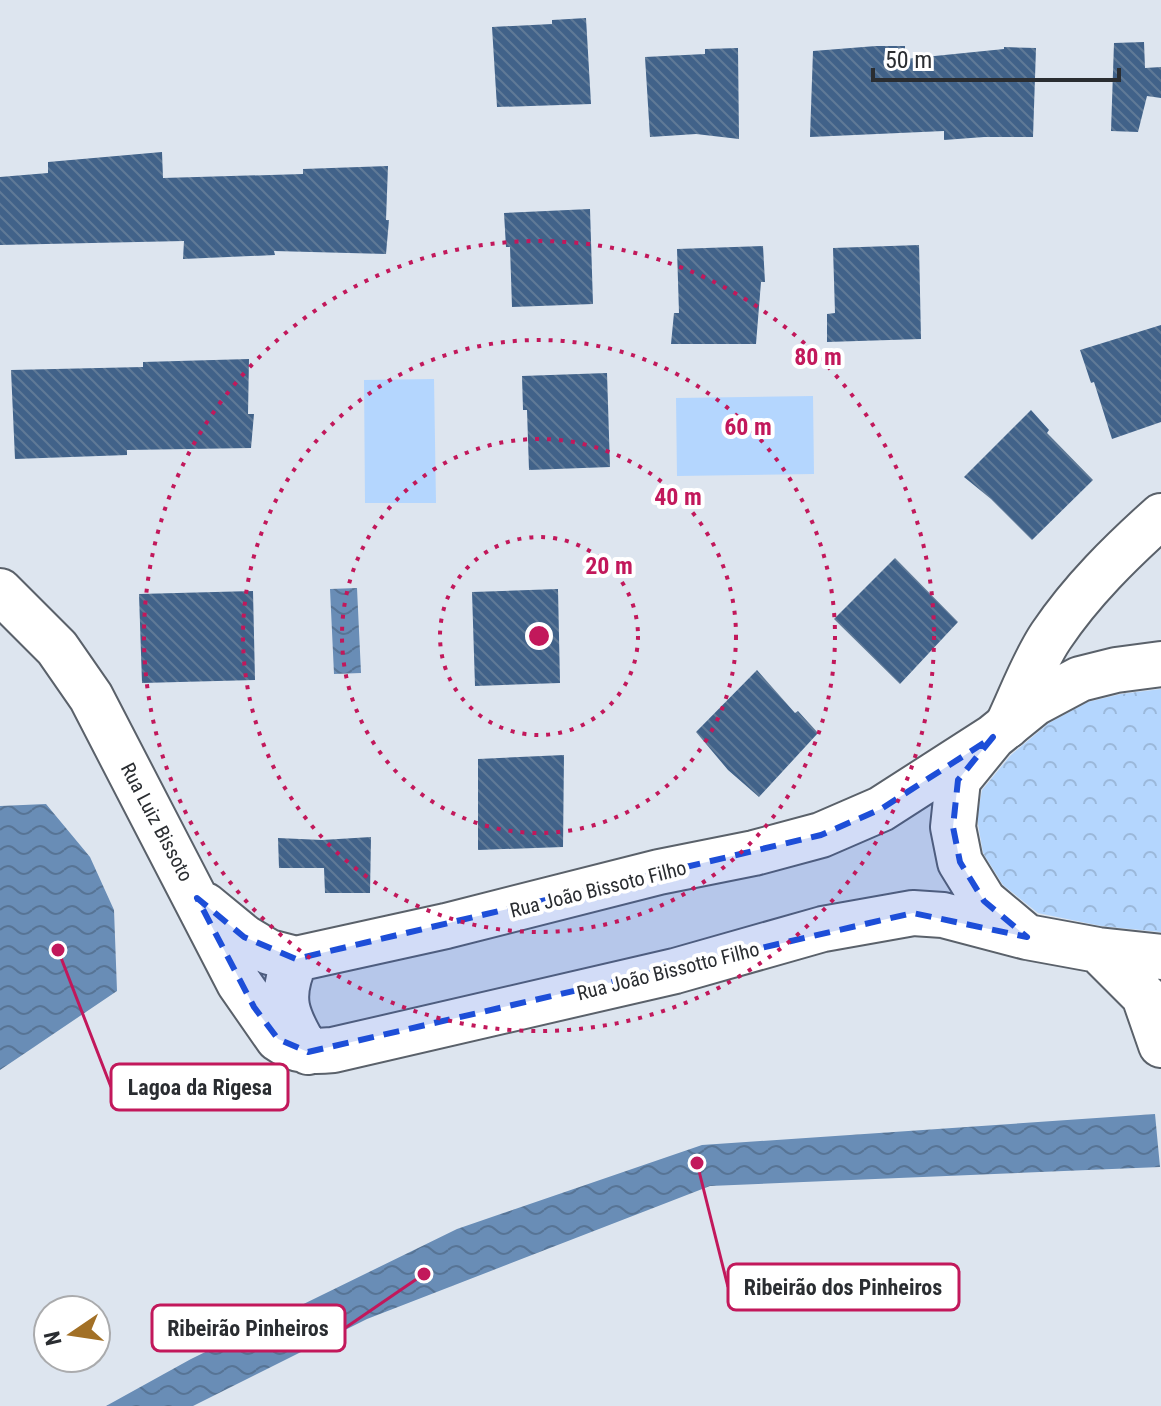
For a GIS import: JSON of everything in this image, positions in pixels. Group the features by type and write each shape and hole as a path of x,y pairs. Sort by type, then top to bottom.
{"main road":[{"name":"Rua João Bissoto Filho","path":"1161,516 1124,549 1079,598 1049,639 1000,732 958,780 953,827 960,862 984,901 1027,937 1161,957"},
{"name":"Rua Luiz Bissoto","path":"0,591 57,648 91,697 254,1007 278,1039 288,1046 308,1052"},
{"name":"Rua João Bissoto Filho","path":"296,959 821,835 881,809 1000,732 1035,703 1080,679 1161,664"},
{"path":"197,898 244,937 269,952 296,959 285,991 288,1011 308,1052"},
{"name":"Rua João Bissotto Filho","path":"308,1052 333,1050 675,971 823,929 913,913 943,915 1027,937"},
{"path":"1098,950 1144,996 1161,1045"}],"highlighted area":[{"path":"993,737 958,780 953,827 960,862 984,901 1027,937 913,913 308,1052 278,1039 254,1007 197,898 244,937 296,959 821,835 881,809"}],"green space":[{"path":"434,379 436,503 365,503 364,380"},
{"path":"813,396 814,474 677,476 676,398"},
{"path":"1161,689 1161,932 1101,926 1038,913 1003,885 983,853 977,818 982,790 1011,755 1049,723 1088,702"}],"water":[{"path":"357,588 361,673 334,674 330,589"},
{"path":"46,804 90,857 114,910 117,991 0,1070 0,806"},
{"path":"1155,1114 1160,1167 710,1186 367,1319 193,1406 106,1406 191,1359 457,1229 702,1145"}],"building":[{"path":"586,18 591,104 497,107 492,27 552,24 552,20"},
{"path":"1144,42 1145,68 1161,67 1161,98 1147,96 1138,132 1111,131 1114,43"},
{"path":"905,46 905,59 1004,47 1036,48 1033,137 944,140 944,131 810,137 813,51"},
{"path":"738,48 739,139 696,134 650,137 645,57 705,54 705,49"},
{"path":"162,152 163,178 303,174 303,169 388,166 386,254 274,251 275,255 183,259 184,241 0,245 0,177 48,173 48,162"},
{"path":"590,209 593,304 512,307 510,247 506,247 504,213"},
{"path":"919,245 921,339 827,342 827,314 835,313 833,248"},
{"path":"763,246 765,282 761,282 756,344 671,344 674,313 679,313 677,249"},
{"path":"1161,325 1161,422 1112,439 1080,350"},
{"path":"249,359 248,414 254,414 251,448 127,450 127,455 15,459 11,370 143,367 143,362"},
{"path":"607,373 610,467 529,470 527,410 523,410 522,376"},
{"path":"1031,410 1049,430 1047,433 1093,480 1032,540 964,477"},
{"path":"895,558 958,622 900,684 834,619"},
{"path":"558,589 560,683 475,686 472,592"},
{"path":"253,591 255,680 142,683 139,594"},
{"path":"757,670 795,713 798,711 818,733 759,797 728,770 696,732"},
{"path":"564,755 563,847 478,850 478,759"},
{"path":"371,837 370,893 325,893 324,868 279,868 278,838 322,840"}],"place":[{"name":"Lagoa da Rigesa","path":"58,950"},
{"name":"Ribeirão dos Pinheiros","path":"697,1163"},
{"name":"Ribeirão Pinheiros","path":"424,1274"}]}
